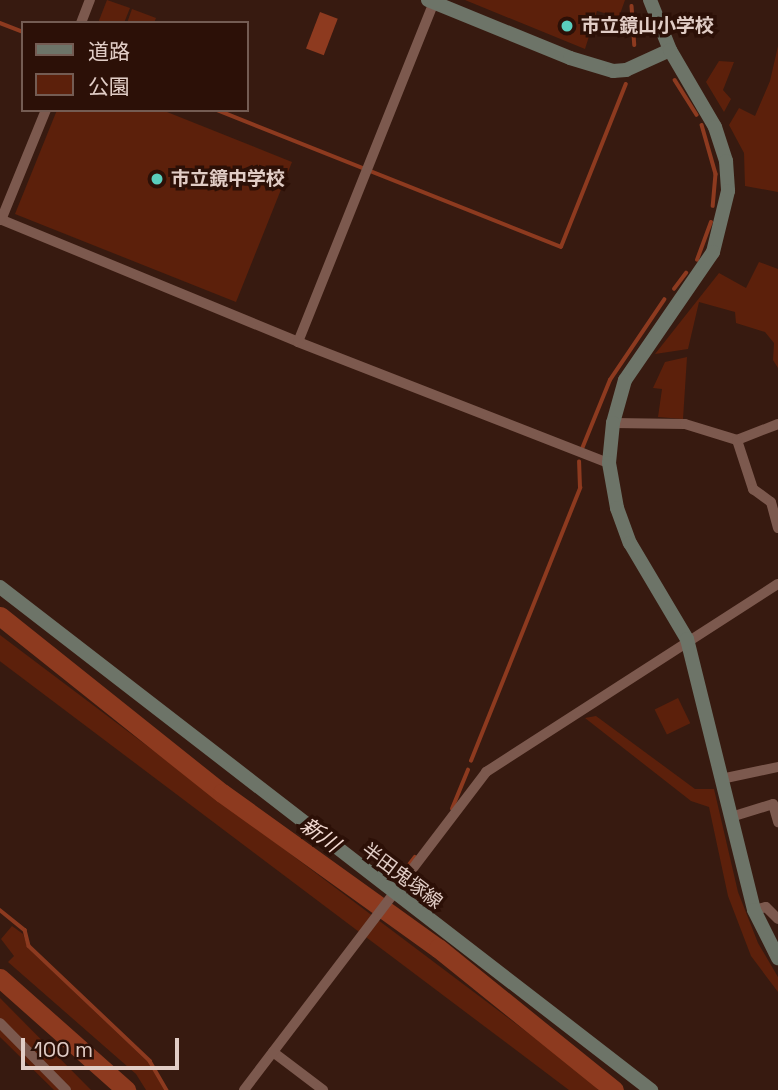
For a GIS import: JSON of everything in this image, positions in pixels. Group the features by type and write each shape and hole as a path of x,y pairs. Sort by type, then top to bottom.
{"street":[{"path":"82,21 90,0"},
{"path":"650,0 670,50 715,127 726,161 725,209 713,252 625,380 613,424 609,463 617,508 630,543 687,639 754,910 778,958"},
{"path":"298,342 431,1 570,58 613,71 626,70 670,50"},
{"path":"45,112 1,219 298,342 609,463"},
{"path":"613,424 685,424 737,439 778,424"},
{"path":"737,439 753,489 771,502 778,528"},
{"path":"244,1090 394,897 486,772 687,639 778,584"},
{"name":"半田鬼塚線","path":"0,587 394,897 651,1090"},
{"path":"722,779 778,768"},
{"path":"731,817 773,804 778,822"},
{"path":"754,910 776,912"},
{"path":"0,1023 66,1090"},
{"path":"274,1052 323,1090"}],"green space":[{"path":"107,0 130,8 125,21 99,21"},
{"name":"市立鏡山小学校","path":"465,0 625,0 619,17 597,11 585,49"},
{"path":"132,9 156,18 155,21 128,21"},
{"path":"778,46 778,192 745,186 744,153 729,125 739,108 755,116 770,81"},
{"path":"719,61 734,62 723,90 731,99 724,112 706,82"},
{"path":"56,112 167,112 292,162 236,302 15,214"},
{"path":"759,262 778,269 778,368 773,360 774,343 765,332 736,323 735,312 699,302 688,349 655,354 719,273 746,288"},
{"path":"687,357 683,419 658,417 662,389 653,388 665,362"},
{"path":"0,635 600,1087 597,1090 569,1090 0,661"},
{"path":"678,698 690,723 667,735 655,709"},
{"path":"596,716 695,789 714,789 738,892 758,943 778,977 778,992 751,956 728,896 709,807 691,801 585,718"},
{"path":"12,926 23,934 28,948 149,1063 164,1090 146,1090 136,1074 8,962 14,956 1,939"},
{"path":"0,998 91,1090 54,1090 0,1037"}],"shaded area":[{"path":"320,12 338,19 324,55 306,48"}],"waterway":[{"path":"632,6 635,45"},
{"path":"0,23 21,31"},
{"path":"675,80 697,115"},
{"path":"222,112 561,247 626,84"},
{"path":"702,125 716,174 713,206"},
{"path":"697,260 711,222"},
{"path":"674,289 686,273"},
{"path":"582,449 610,380 664,300"},
{"path":"471,761 580,488 579,462"},
{"name":"新川","path":"0,616 222,793 438,948 614,1090"},
{"path":"452,809 468,770"},
{"path":"408,866 415,857"},
{"path":"0,910 25,930 29,946 150,1061 167,1090"},
{"path":"0,978 126,1090"}],"place":[{"name":"市立鏡山小学校","path":"567,26"},
{"name":"市立鏡中学校","path":"157,179"}]}
